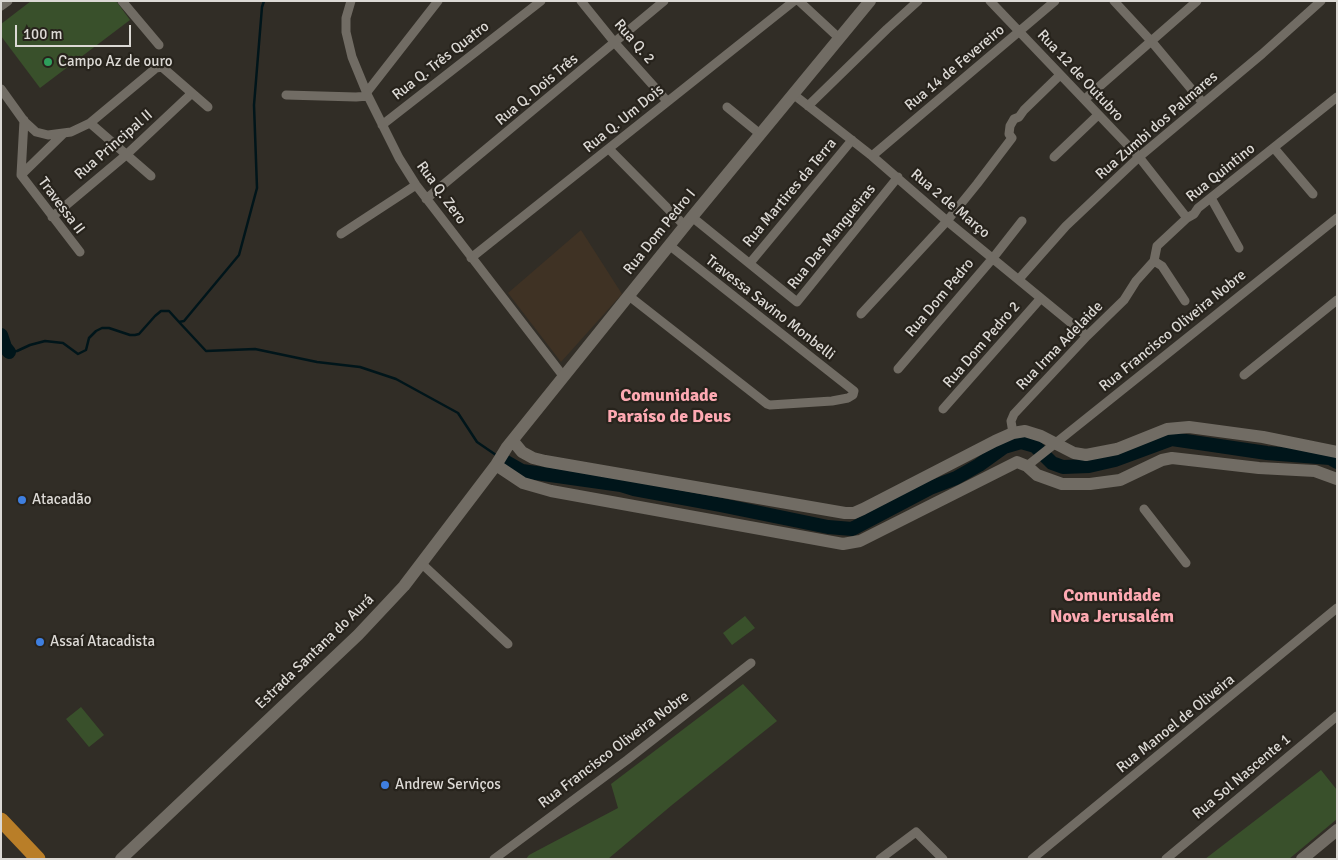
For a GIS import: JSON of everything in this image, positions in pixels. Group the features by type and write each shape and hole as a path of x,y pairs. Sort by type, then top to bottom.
{"highway":[{"path":"1,820 38,859"}],"street":[{"path":"1,6 8,1"},
{"path":"122,1 159,45"},
{"name":"Rua Q. Zero","path":"351,1 346,18 348,41 352,57 367,94 399,158 426,199 564,377"},
{"path":"286,95 356,98 367,94 438,1"},
{"name":"Rua Q. Três Quatro","path":"382,125 541,1"},
{"name":"Rua Q. 2","path":"581,1 615,43 667,101"},
{"name":"Rua Q. Dois Três","path":"426,199 664,1"},
{"name":"Rua Q. Um Dois","path":"471,258 794,1"},
{"path":"799,1 839,38"},
{"name":"Rua Dom Pedro I","path":"510,444 688,221 870,1"},
{"path":"808,106 918,1"},
{"name":"Rua 12 de Outubro","path":"990,1 1139,157 1187,218"},
{"name":"Rua 14 de Fevereiro","path":"872,156 1055,1"},
{"path":"1114,1 1152,42 1203,103"},
{"path":"1085,99 1197,1"},
{"name":"Rua Zumbi dos Palmares","path":"1018,279 1066,226 1139,157 1262,54 1321,1"},
{"path":"1,89 24,120 36,132 48,134 71,132 90,123 156,68 162,67 208,107"},
{"path":"861,314 947,221 1012,138 1009,134 1010,126 1014,119 1019,117 1060,75"},
{"name":"Rua Principal II","path":"52,217 126,154 192,93"},
{"name":"Rua 2 de Março","path":"793,94 872,156 947,221 1087,336"},
{"name":"Rua Quintino","path":"1136,281 1154,261 1157,246 1187,218 1337,97"},
{"path":"727,107 760,134"},
{"path":"1054,157 1098,114"},
{"path":"21,175 24,120"},
{"path":"90,123 151,176"},
{"path":"21,175 64,133"},
{"name":"Rua Martires da Terra","path":"750,264 852,140"},
{"path":"1274,148 1313,194"},
{"name":"Rua Das Mangueiras","path":"609,150 688,221 750,264 797,302 898,178"},
{"name":"Travessa II","path":"21,175 80,252"},
{"path":"341,234 416,185"},
{"path":"1211,198 1239,248"},
{"name":"Rua Francisco Oliveira Nobre","path":"1027,466 1337,218"},
{"name":"Rua Dom Pedro","path":"898,369 993,258 1022,221"},
{"name":"Travessa Savino Monbelli","path":"629,296 767,404 779,405 844,400 853,395 854,391 669,246"},
{"path":"1154,261 1162,266 1185,301"},
{"name":"Rua Irma Adelaide","path":"1013,433 1011,421 1014,414 1087,336 1124,300 1136,281"},
{"name":"Rua Dom Pedro 2","path":"943,410 1041,298"},
{"path":"1244,375 1337,300"},
{"path":"510,444 533,458 545,461 845,514 863,509 1013,433 1025,431 1041,436 1051,447 1086,455 1116,449 1167,429 1189,427 1263,437 1337,452"},
{"name":"Estrada Santana do Aurá","path":"121,859 358,635 404,586 510,444"},
{"path":"496,464 523,483 552,490 843,544 860,541 1017,462 1027,466 1037,475 1062,484 1090,484 1120,480 1162,460 1172,458 1259,468 1315,471 1337,479"},
{"path":"1144,510 1186,563"},
{"path":"421,563 508,644"},
{"name":"Rua Manoel de Oliveira","path":"1032,859 1337,608"},
{"name":"Rua Francisco Oliveira Nobre","path":"494,859 627,760 751,663"},
{"name":"Rua Sol Nascente 1","path":"1166,859 1337,716"},
{"path":"1306,858 1337,830"},
{"path":"880,859 915,833 918,833 943,859"}],"shaded area":[{"path":"581,230 622,294 561,362 508,293"}],"green space":[{"name":"Campo Az de ouro","path":"31,1 116,1 130,20 40,88 1,36 1,24"},
{"path":"745,616 755,628 732,645 723,633"},
{"path":"743,684 777,721 608,859 526,859 529,855 618,808 611,784"},
{"path":"81,707 104,735 89,747 66,719"},
{"path":"1321,770 1337,790 1337,819 1289,859 1205,859"}],"waterway":[{"path":"9,352 45,341 63,343 78,354 86,350 89,338 102,328 109,328 130,335 139,334 161,311 169,311 179,322 184,321 239,255 257,188 254,105 264,1"},
{"path":"179,322 206,351 255,349 317,362 360,367 396,379 458,413 477,442 496,455"},
{"path":"1,335 9,352"},
{"path":"501,459 522,471 621,485 828,527 852,529 930,488 956,478 979,465 1004,447 1021,442 1035,446 1052,463 1063,467 1089,466 1115,460 1172,439 1267,453 1330,458 1337,462"}],"place":[{"name":"Campo Az de ouro","path":"48,62"},
{"name":"Atacadão","path":"22,500"},
{"name":"Assaí Atacadista","path":"40,642"},
{"name":"Andrew Serviços","path":"385,785"}],"district":[{"name":"Comunidade Paraíso de Deus","path":"669,406"},
{"name":"Comunidade Nova Jerusalém","path":"1112,606"}]}
